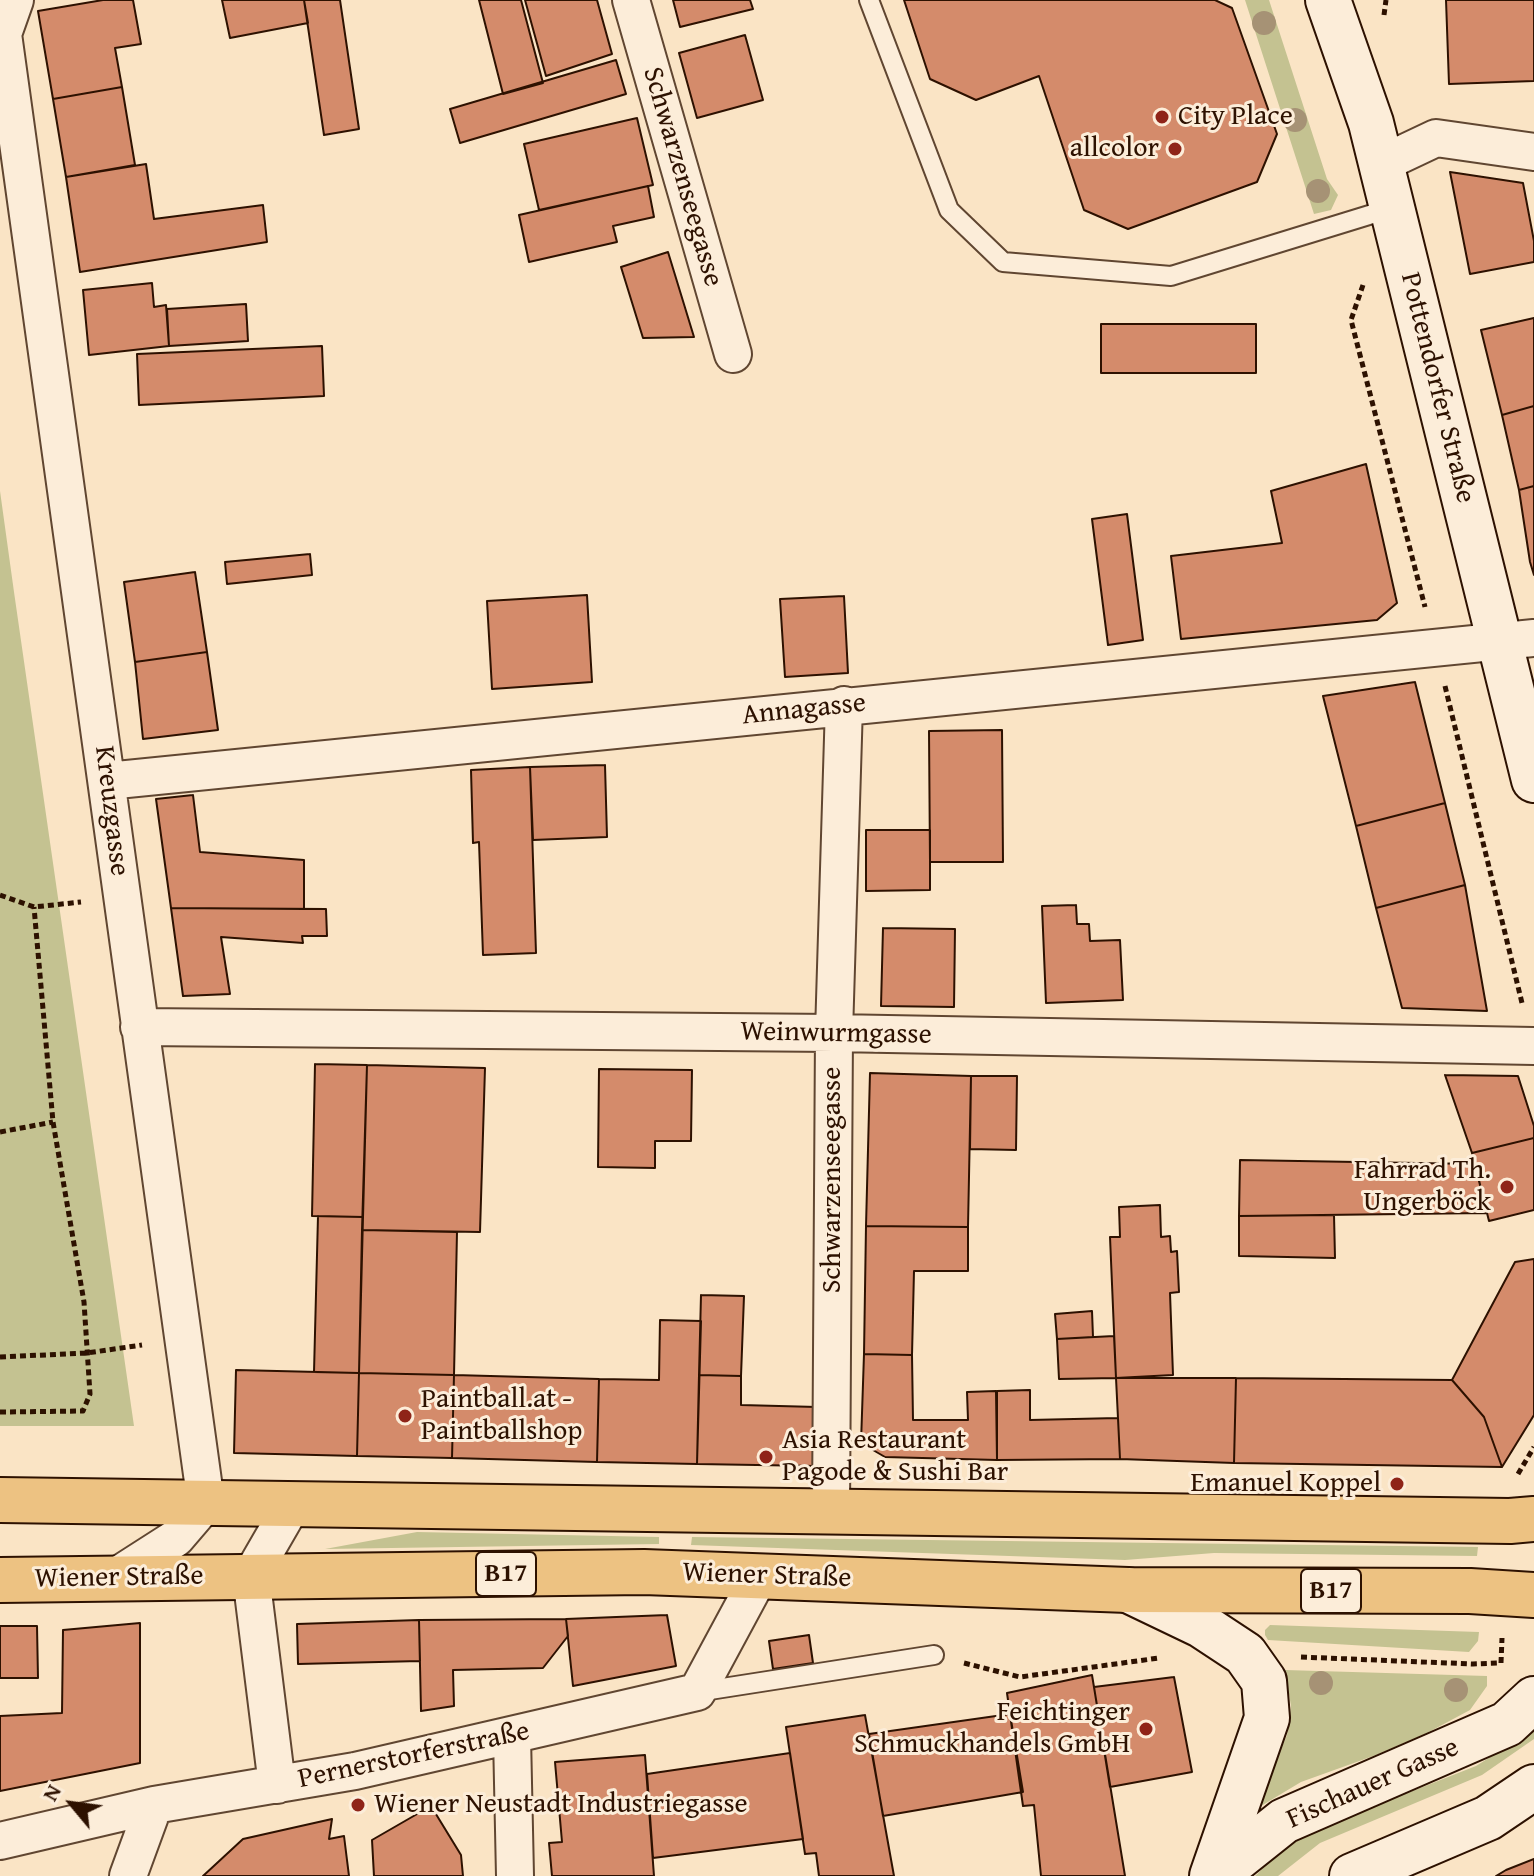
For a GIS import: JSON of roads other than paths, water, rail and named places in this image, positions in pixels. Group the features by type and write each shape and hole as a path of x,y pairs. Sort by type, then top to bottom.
{"main road":[{"name":"Pottendorfer Straße","path":"1328,0 1371,123 1392,208 1517,640 1534,780"},
{"path":"0,1500 1534,1519"},
{"name":"Wiener Straße","path":"0,1580 644,1572 1128,1590 1454,1591 1534,1595"},
{"name":"Fischauer Gasse","path":"1128,1590 1201,1625 1245,1654 1264,1681 1267,1718 1214,1876"},
{"name":"Fischauer Gasse","path":"1214,1876 1284,1821 1507,1724 1534,1699"},
{"path":"1352,1876 1488,1818 1534,1787"}],"street":[{"name":"Kreuzgasse","path":"15,0 3,34 206,1503"},
{"name":"Schwarzenseegasse","path":"631,0 733,354"},
{"path":"1381,164 1436,138 1534,152"},
{"name":"Annagasse","path":"107,781 1517,640"},
{"name":"Schwarzenseegasse","path":"831,1511 834,1033 844,705"},
{"name":"Weinwurmgasse","path":"139,1027 834,1033 1534,1046"},
{"path":"112,1579 176,1538 206,1503"},
{"path":"277,1785 251,1576 292,1505"},
{"path":"697,1692 760,1575"},
{"name":"Pernerstorferstraße","path":"0,1841 154,1805 355,1771 697,1692"},
{"path":"512,1736 515,1876"},
{"path":"128,1876 154,1805"}],"lane":[{"path":"869,0 949,210 1003,262 1171,276 1392,208"},
{"path":"697,1692 934,1655"}],"place":[{"name":"City Place","path":"1162,117"},
{"name":"allcolor","path":"1175,149"},
{"name":"Fahrrad Th. Ungerböck","path":"1507,1187"},
{"name":"Paintball.at - Paintballshop","path":"405,1416"},
{"name":"Asia Restaurant Pagode & Sushi Bar","path":"766,1457"},
{"name":"Emanuel Koppel","path":"1397,1484"},
{"name":"Feichtinger Schmuckhandels GmbH","path":"1146,1729"},
{"name":"Wiener Neustadt Industriegasse","path":"358,1805"}]}
